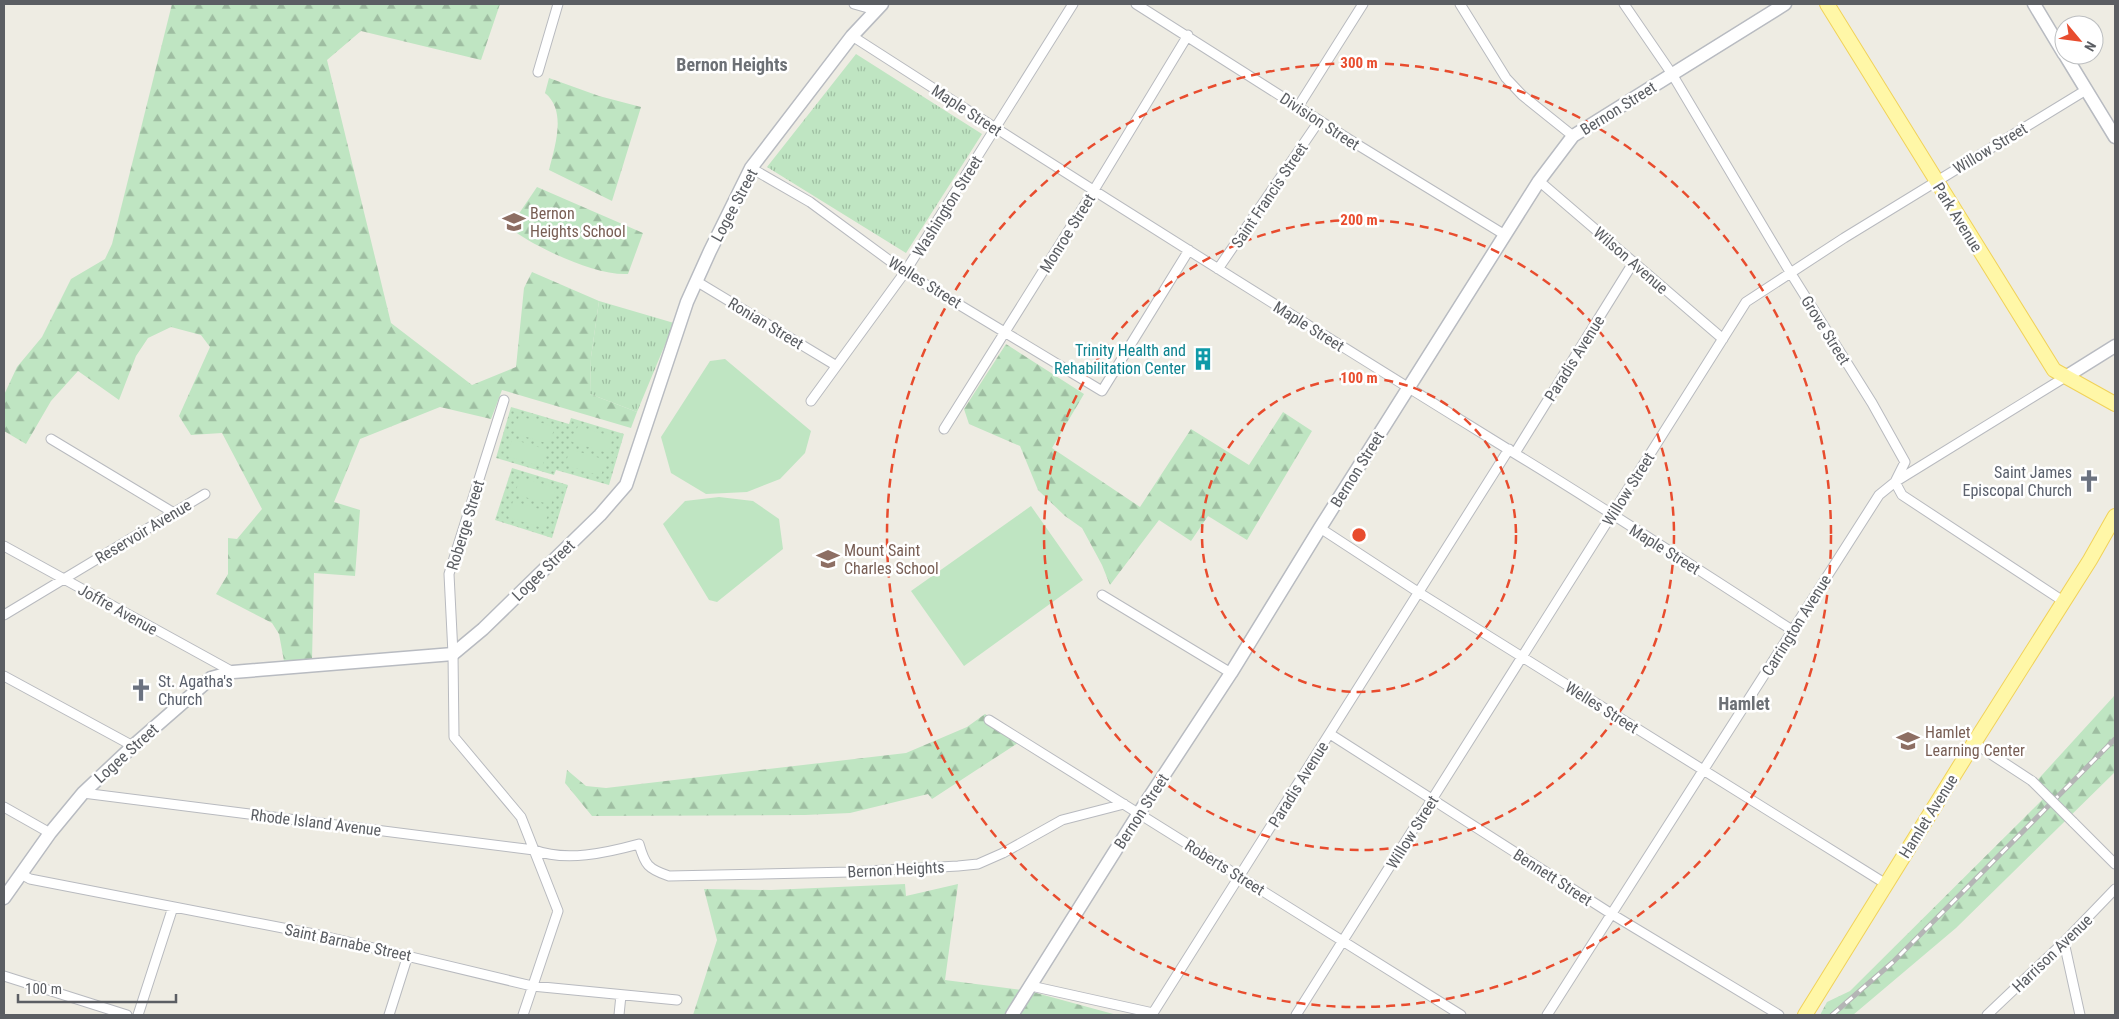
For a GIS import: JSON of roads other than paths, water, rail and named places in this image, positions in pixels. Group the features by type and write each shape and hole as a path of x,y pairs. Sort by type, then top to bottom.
{"main road":[{"name":"Park Avenue","path":"1827,4 2054,370 2115,404"},
{"name":"Hamlet Avenue","path":"1805,1015 2115,516"}],"street":[{"path":"538,72 558,4"},
{"path":"854,4 879,7"},
{"name":"Washington Street","path":"811,401 906,272 1073,4"},
{"name":"Division Street","path":"1136,4 1188,35 1319,121 1505,236"},
{"path":"1298,107 1363,4"},
{"path":"1460,4 1506,78 1522,95 1574,136"},
{"name":"Grove Street","path":"1624,4 1672,74 1790,272 1872,403 1905,462 1895,482"},
{"name":"Bernon Street","path":"1012,1015 1139,813 1231,673 1320,528 1540,181 1574,136 1785,4"},
{"path":"2034,4 2054,37"},
{"name":"Logee Street","path":"4,898 50,833 83,793 133,746 211,678 233,672 453,654 483,629 593,522 626,484 696,281 751,168 852,36 879,7"},
{"name":"Monroe Street","path":"944,429 1094,190 1188,35"},
{"name":"Maple Street","path":"852,36 1408,389 1512,451 1792,630"},
{"path":"2071,65 2115,137"},
{"name":"Willow Street","path":"1296,1015 1746,302 1790,272 2086,90"},
{"name":"Saint Francis Street","path":"1218,269 1319,121"},
{"name":"Welles Street","path":"751,168 810,202 906,272 1102,391 1189,250"},
{"name":"Wilson Avenue","path":"1540,181 1723,339"},
{"name":"Paradis Avenue","path":"1031,986 1153,1013 1418,592 1512,451 1633,263"},
{"name":"Ronian Street","path":"696,281 836,365"},
{"name":"Carrington Avenue","path":"1546,1015 1704,771 1879,494 1895,482 2115,346"},
{"name":"Roberge Street","path":"504,400 449,574 453,654 454,737 521,817 558,911 523,1015"},
{"path":"51,439 174,513"},
{"path":"1895,482 1902,495 2063,601"},
{"name":"Reservoir Avenue","path":"4,615 205,494"},
{"name":"Welles Street","path":"1320,528 1418,592 1886,884"},
{"name":"Joffre Avenue","path":"4,546 233,672"},
{"path":"1102,595 1231,673"},
{"path":"4,676 133,746"},
{"name":"Roberts Street","path":"989,720 1461,1015"},
{"name":"Bennett Street","path":"1330,734 1610,914 1779,1015"},
{"path":"1974,743 2032,781 2115,864"},
{"name":"Rhode Island Avenue","path":"83,793 534,850 548,855"},
{"name":"Bernon Heights","path":"548,855 605,853 639,844 644,861 655,871 669,876 850,872 971,864 1003,853 1062,820 1124,804"},
{"path":"4,808 50,833"},
{"name":"Saint Barnabe Street","path":"21,874 30,879 319,935 532,986 676,1000"},
{"name":"Harrison Avenue","path":"1987,1015 2064,942 2115,890"},
{"path":"138,1015 173,907"},
{"path":"2064,942 2080,1015"},
{"path":"390,1015 408,955"},
{"path":"4,976 127,1015"},
{"path":"619,1015 620,995"}],"railway":[{"path":"1832,1015 1893,962 2115,739"}],"place":[{"name":"Bernon Heights School","path":"514,222"},
{"name":"Trinity Health and Rehabilitation Center","path":"1203,359"},
{"name":"Saint James Episcopal Church","path":"2089,481"},
{"name":"Mount Saint Charles School","path":"828,559"},
{"name":"St. Agatha's Church","path":"141,690"},
{"name":"Hamlet Learning Center","path":"1908,741"}],"district":[{"name":"Bernon Heights","path":"732,65"},
{"name":"Hamlet","path":"1744,704"}]}
